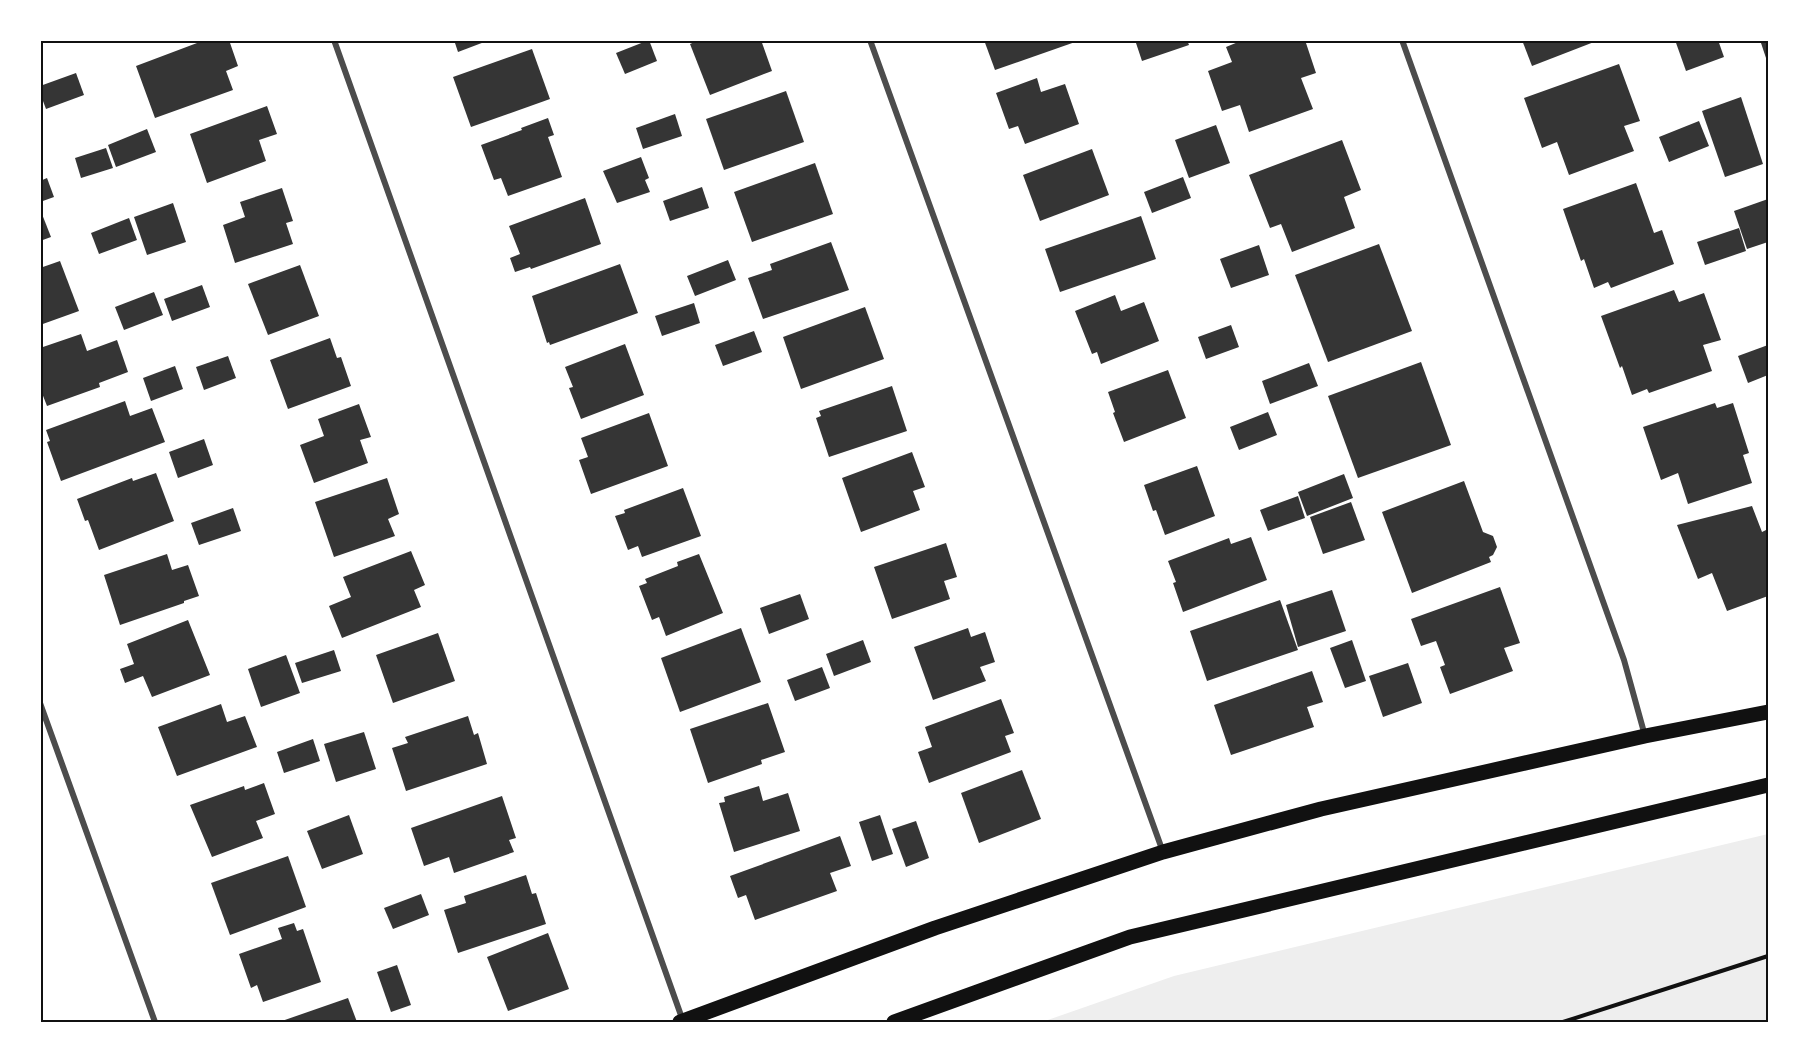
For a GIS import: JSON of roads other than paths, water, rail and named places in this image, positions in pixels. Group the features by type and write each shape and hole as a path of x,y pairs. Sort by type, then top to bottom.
{"main road":[{"path":"682,1022 935,928 1163,852 1321,810 1645,736 1768,712"},
{"path":"894,1023 1130,937 1768,785"}],"street":[{"path":"334,40 682,1022"},
{"path":"870,40 1163,852"},
{"path":"1402,40 1624,660 1645,736"},
{"path":"40,703 155,1023"}]}
